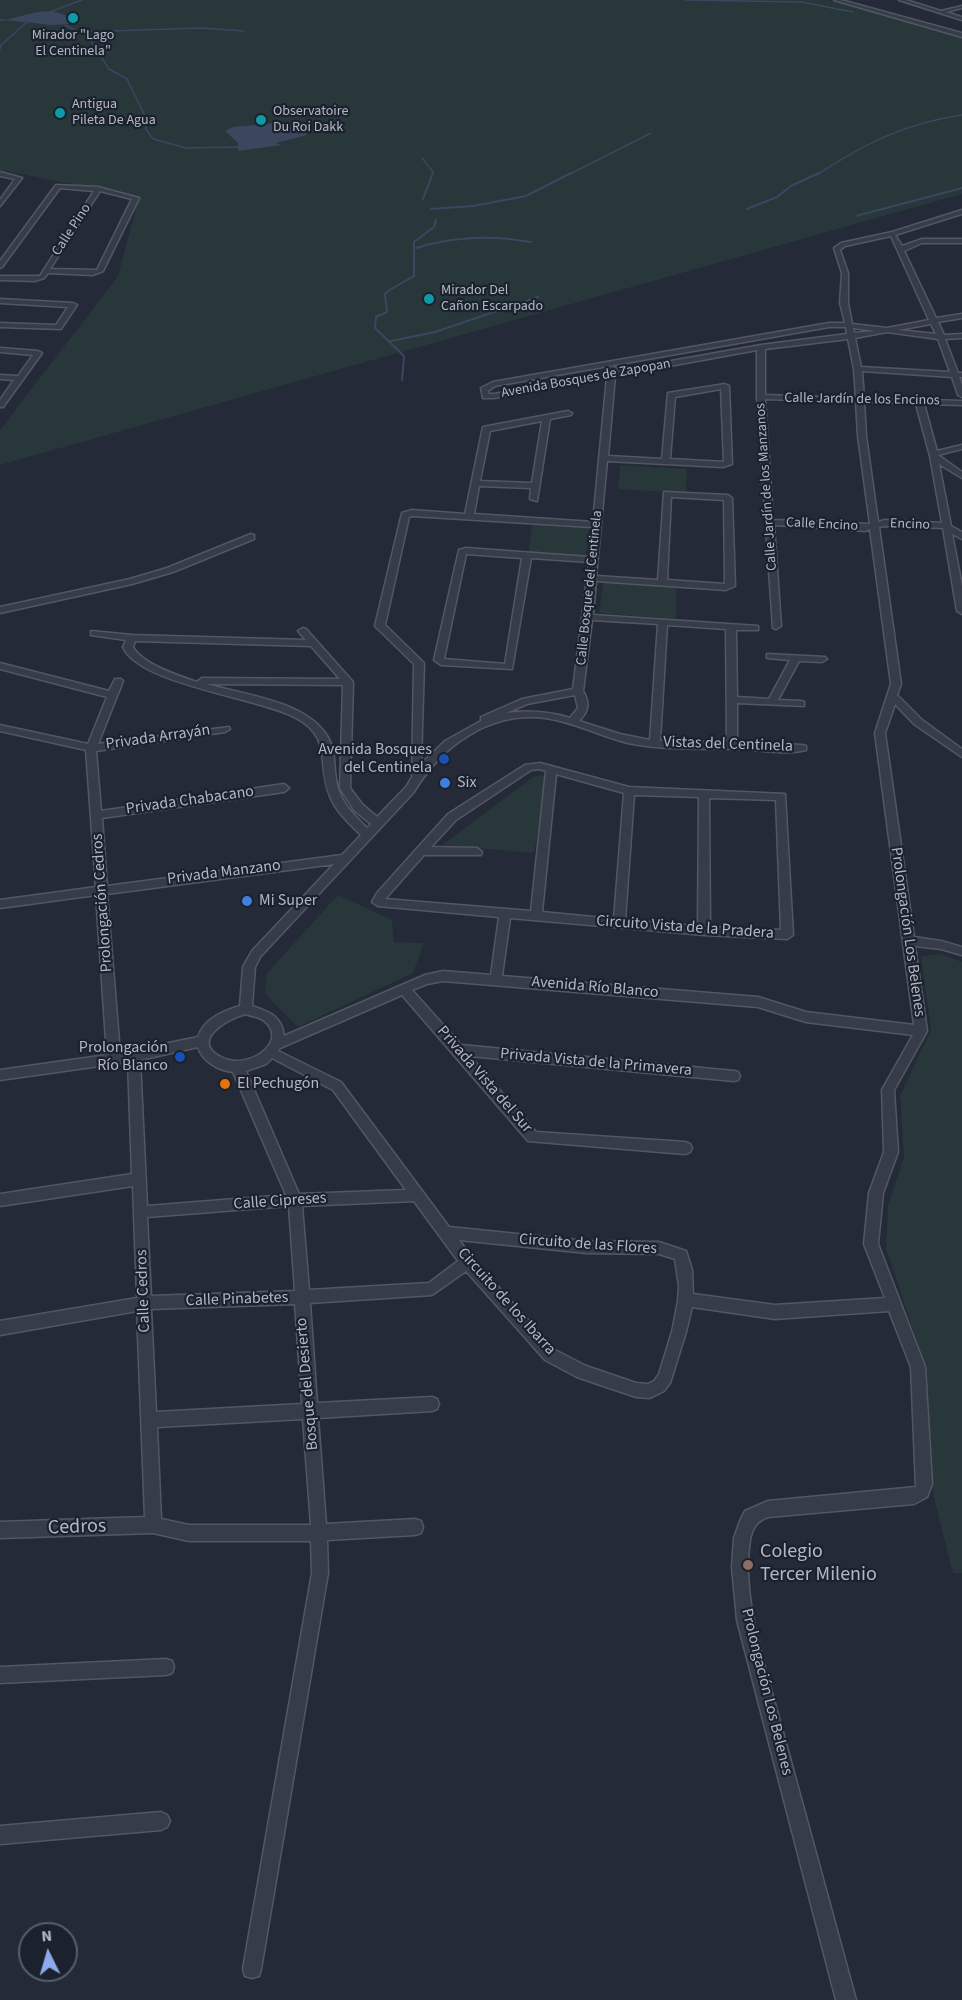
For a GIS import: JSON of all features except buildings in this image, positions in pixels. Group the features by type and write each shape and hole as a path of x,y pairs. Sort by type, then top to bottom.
{"street":[{"path":"838,0 962,34"},
{"path":"902,0 962,19"},
{"path":"933,15 962,7"},
{"path":"912,21 922,18"},
{"path":"952,32 962,29"},
{"path":"0,174 19,178 0,204"},
{"path":"0,266 56,188 98,189 136,199 98,273 46,271 40,279 0,278"},
{"name":"Calle Pino","path":"46,271 98,189"},
{"path":"849,335 850,326 844,303 845,273 836,249 843,244 893,236 962,212"},
{"path":"941,219 946,241"},
{"path":"893,236 962,241"},
{"path":"893,236 958,374 962,395"},
{"path":"900,250 909,244 926,240"},
{"path":"0,301 73,306 58,327 0,325"},
{"path":"886,330 962,316"},
{"name":"Avenida Bosques de Zapopan","path":"829,325 886,330 761,347 495,396 484,393 484,390 493,384 829,325"},
{"path":"886,330 941,337 962,336"},
{"name":"Prolongación Los Belenes","path":"846,2000 745,1620 740,1562 744,1533 752,1517 768,1509 914,1496 922,1492 918,1367 871,1244 876,1193 891,1152 888,1090 921,1031 880,732 896,684 862,435 862,400 858,369 849,335"},
{"path":"750,339 761,347"},
{"name":"Calle Jardín de los Manzanos","path":"761,347 761,397 776,626"},
{"path":"0,350 38,353 0,405"},
{"name":"Calle Bosque del Centinela","path":"572,721 581,715 584,707 578,691 588,617 612,364"},
{"name":"Calle Jardín de los Encinos","path":"858,369 958,374"},
{"path":"0,377 21,378"},
{"path":"603,458 666,462 728,464 726,386 671,395 666,462"},
{"name":"Calle Jardín de los Encinos","path":"761,397 962,403"},
{"path":"919,401 934,455 962,611"},
{"path":"469,517 486,429 568,413"},
{"path":"534,499 546,417"},
{"path":"934,455 962,447"},
{"path":"934,455 962,476"},
{"path":"476,483 536,486"},
{"path":"592,578 662,583 730,586 730,500 725,497 668,494 662,583"},
{"path":"416,777 418,663 383,631 380,619 405,515 412,513 597,525"},
{"name":"Calle Encino","path":"769,522 865,528 875,525"},
{"name":"Encino","path":"875,525 945,526"},
{"path":"945,526 962,536"},
{"path":"0,610 170,570 252,537"},
{"path":"526,556 510,667 441,662 439,660 461,554 466,551 593,560"},
{"path":"588,617 755,628"},
{"path":"655,743 663,622"},
{"path":"731,628 732,746"},
{"path":"303,631 348,682 344,782 348,795 377,823"},
{"path":"94,633 132,638 315,644"},
{"path":"132,638 128,646 130,652 139,660 184,681 281,708 310,723 329,748 334,793 340,805 368,834"},
{"path":"770,656 822,659"},
{"path":"772,702 796,657"},
{"path":"0,666 112,695"},
{"path":"0,728 91,748 118,681"},
{"path":"184,681 348,682"},
{"path":"246,1009 246,980 249,967 256,954 410,789 416,777 435,753 488,717 525,701 578,691"},
{"path":"892,695 918,722 958,752 962,739"},
{"path":"732,699 801,704"},
{"path":"466,732 512,716 531,714 525,701"},
{"name":"Vistas del Centinela","path":"531,714 572,721 642,742 802,748"},
{"name":"Privada Arrayán","path":"91,748 225,729"},
{"path":"418,740 445,746"},
{"path":"329,748 345,747"},
{"name":"Prolongación Cedros","path":"91,748 114,1059"},
{"name":"Circuito Vista de la Pradera","path":"540,766 628,791 781,797 789,930 787,935 704,931 378,902 452,817 529,767 540,766"},
{"path":"536,916 551,770"},
{"name":"Privada Chabacano","path":"96,814 284,788"},
{"path":"619,923 628,791"},
{"path":"704,794 704,931"},
{"path":"422,851 477,852"},
{"name":"Privada Manzano","path":"0,904 346,858"},
{"path":"496,980 505,914"},
{"path":"908,941 941,945 962,951"},
{"name":"Avenida Río Blanco","path":"275,1048 425,980 443,976 758,1002 806,1017 921,1031"},
{"name":"Privada Vista del Sur","path":"405,990 534,1137 685,1148"},
{"path":"246,1009 260,1011 272,1018 278,1027 275,1048 258,1063 238,1068 222,1065 212,1058 204,1041 207,1030 217,1018 231,1011 246,1009"},
{"path":"0,1075 134,1056 204,1041"},
{"name":"Circuito de los Ibarra","path":"275,1048 337,1086 448,1233 466,1262 550,1355 582,1372 636,1390 649,1391 659,1386 665,1378 687,1300"},
{"name":"Privada Vista de la Primavera","path":"458,1050 734,1076"},
{"name":"Calle Cedros","path":"134,1056 153,1526"},
{"name":"Bosque del Desierto","path":"238,1068 295,1200 311,1409 320,1573 252,1969"},
{"path":"0,1200 139,1179"},
{"name":"Calle Cipreses","path":"141,1212 295,1200 420,1196"},
{"name":"Circuito de las Flores","path":"448,1233 586,1247 659,1248 681,1255 687,1271 687,1300"},
{"name":"Calle Pinabetes","path":"0,1328 145,1303 432,1289 466,1262"},
{"path":"687,1300 775,1312 894,1304"},
{"path":"149,1420 311,1409 432,1404"},
{"name":"Cedros","path":"0,1530 153,1526 189,1533 319,1532 416,1527"},
{"path":"0,1675 166,1667"},
{"path":"0,1835 161,1821"}],"shaded area":[{"path":"0,0 828,0 962,36 962,194 0,465 0,430 118,276 139,197 0,170"},
{"path":"620,465 687,469 686,493 618,489"},
{"path":"532,523 589,526 586,556 529,552"},
{"path":"604,579 676,585 676,619 599,613"},
{"path":"543,775 547,779 534,853 442,845 533,777"},
{"path":"338,895 392,920 394,942 424,943 413,973 298,1027 265,994 267,973"},
{"path":"941,954 962,962 962,1573 953,1573 933,1493 926,1369 886,1248 888,1205 904,1157 900,1096 931,1030 921,956"}],"water":[{"path":"52,11 65,15 69,24 52,25 5,20 37,12"},
{"path":"276,123 303,131 307,135 276,143 282,145 238,151 238,143 225,131 233,127"}],"waterway":[{"path":"52,11 82,0"},
{"path":"686,0 801,2 853,12"},
{"path":"0,20 5,20"},
{"path":"0,49 1,45 27,22"},
{"path":"65,25 88,36 109,69 127,79 144,114 146,129 153,139 186,148 238,147"},
{"path":"80,32 201,28 244,31"},
{"path":"817,175 886,136 922,123 962,115"},
{"path":"568,175 651,133"},
{"path":"422,158 433,172 432,175"},
{"path":"423,199 433,173"},
{"path":"431,209 473,206 526,196 571,173"},
{"path":"747,209 777,197 791,186 819,173"},
{"path":"856,216 962,188"},
{"path":"402,380 404,356 375,328 376,317 387,312 385,294 414,276 414,242 434,227 436,220"},
{"path":"416,248 445,241 473,238 502,238 531,242"},
{"path":"391,341 435,332 538,297"}],"place":[{"name":"Mirador \"Lago El Centinela\"","path":"73,18"},
{"name":"Antigua Pileta De Agua","path":"60,113"},
{"name":"Observatoire Du Roi Dakk","path":"261,120"},
{"name":"Mirador Del Cañon Escarpado","path":"429,299"},
{"name":"Avenida Bosques del Centinela","path":"444,759"},
{"name":"Six","path":"445,783"},
{"name":"Mi Super","path":"247,901"},
{"name":"Prolongación Río Blanco","path":"180,1057"},
{"name":"El Pechugón","path":"225,1084"},
{"name":"Colegio Tercer Milenio","path":"748,1565"}]}
